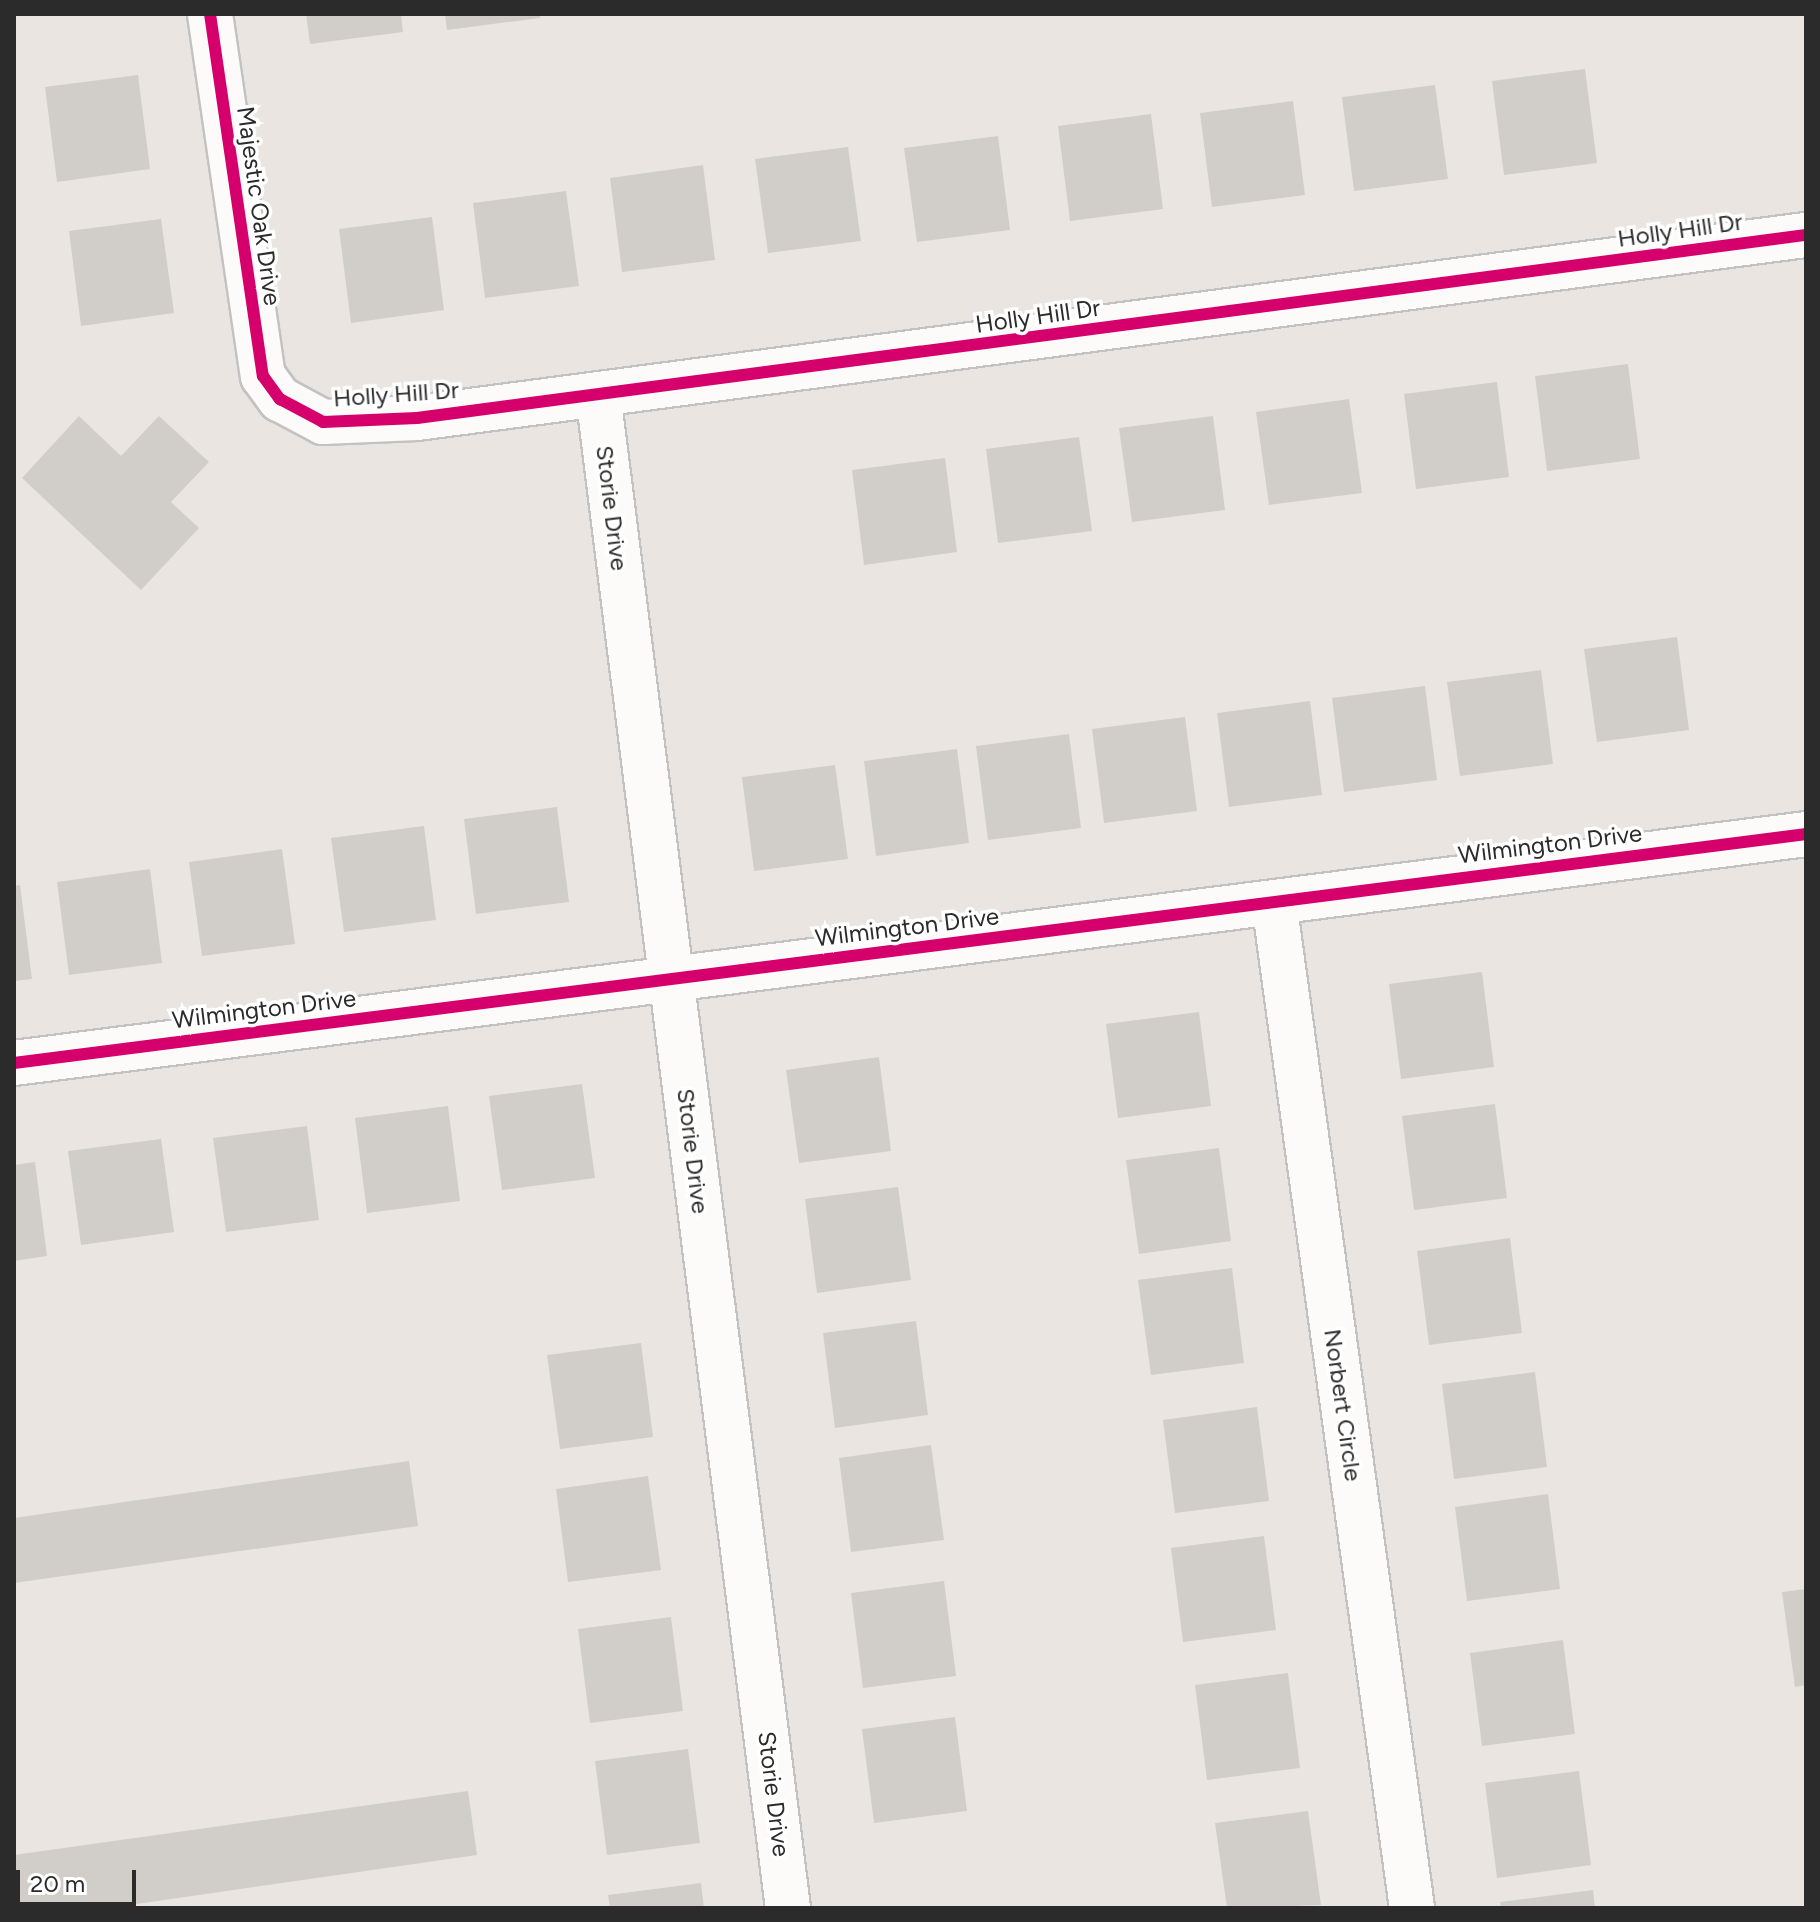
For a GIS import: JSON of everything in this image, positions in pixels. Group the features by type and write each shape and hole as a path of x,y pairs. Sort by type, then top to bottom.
{"street":[{"name":"Majestic Oak Drive","path":"210,14 263,376 280,399"},
{"name":"Holly Hill Dr","path":"280,399 323,422 598,394 1806,235"},
{"name":"Storie Drive","path":"598,394 788,1908"},
{"name":"Wilmington Drive","path":"14,1063 1806,834"},
{"name":"Norbert Circle","path":"1274,902 1412,1908"}],"building":[{"path":"306,14 401,14 403,32 310,44"},
{"path":"445,14 540,14 540,18 447,30"},
{"path":"1585,69 1597,163 1504,175 1492,81"},
{"path":"138,75 150,169 57,182 45,87"},
{"path":"1435,85 1448,179 1354,191 1342,97"},
{"path":"1293,101 1305,195 1212,207 1200,113"},
{"path":"1151,114 1163,209 1070,221 1058,126"},
{"path":"998,136 1010,230 917,242 904,148"},
{"path":"848,147 861,241 768,253 755,159"},
{"path":"703,165 715,260 622,272 610,178"},
{"path":"566,191 579,286 485,298 473,203"},
{"path":"432,217 444,310 351,323 339,229"},
{"path":"161,219 174,313 81,326 69,231"},
{"path":"1628,364 1640,459 1547,471 1535,376"},
{"path":"1497,382 1509,477 1416,489 1404,394"},
{"path":"1349,399 1362,493 1269,505 1256,412"},
{"path":"79,416 121,456 159,416 209,462 171,502 199,528 141,590 22,478"},
{"path":"1213,416 1225,510 1132,522 1119,428"},
{"path":"1079,437 1092,531 998,543 986,449"},
{"path":"945,458 957,552 864,565 852,470"},
{"path":"1677,637 1689,730 1597,742 1584,649"},
{"path":"1541,670 1553,764 1460,776 1447,682"},
{"path":"1425,686 1437,780 1344,792 1332,698"},
{"path":"1310,701 1322,795 1229,807 1217,713"},
{"path":"1185,717 1197,811 1104,823 1092,729"},
{"path":"1069,734 1081,828 988,840 976,746"},
{"path":"957,749 969,843 876,856 864,761"},
{"path":"835,765 848,859 754,871 742,777"},
{"path":"557,807 569,902 476,914 464,819"},
{"path":"424,826 436,920 344,932 331,838"},
{"path":"282,849 295,944 202,956 189,862"},
{"path":"150,869 162,963 69,975 57,882"},
{"path":"20,885 32,979 14,981 14,886"},
{"path":"1482,972 1494,1067 1401,1079 1389,984"},
{"path":"1199,1012 1211,1106 1118,1118 1106,1024"},
{"path":"879,1057 891,1151 799,1163 786,1070"},
{"path":"582,1084 595,1178 502,1190 489,1096"},
{"path":"1495,1104 1507,1198 1414,1210 1402,1116"},
{"path":"448,1106 460,1201 367,1213 355,1118"},
{"path":"307,1126 319,1220 226,1232 213,1138"},
{"path":"161,1139 174,1232 81,1245 68,1151"},
{"path":"1219,1148 1231,1241 1139,1254 1126,1160"},
{"path":"35,1162 47,1256 14,1261 14,1165"},
{"path":"898,1187 911,1280 817,1293 805,1199"},
{"path":"1510,1238 1522,1333 1429,1345 1417,1251"},
{"path":"1232,1268 1244,1363 1151,1375 1138,1280"},
{"path":"916,1321 928,1415 835,1428 823,1333"},
{"path":"641,1343 653,1437 560,1449 547,1355"},
{"path":"1535,1372 1547,1467 1454,1479 1442,1384"},
{"path":"1257,1407 1269,1501 1175,1513 1163,1420"},
{"path":"931,1445 944,1540 851,1552 839,1458"},
{"path":"409,1461 418,1526 14,1583 14,1518"},
{"path":"648,1476 661,1570 568,1582 556,1489"},
{"path":"1548,1494 1560,1589 1467,1601 1455,1507"},
{"path":"1264,1536 1276,1630 1183,1642 1171,1548"},
{"path":"944,1581 956,1676 863,1688 851,1593"},
{"path":"1806,1589 1806,1685 1795,1687 1782,1592"},
{"path":"671,1617 683,1711 590,1723 578,1629"},
{"path":"1563,1640 1575,1734 1482,1746 1470,1653"},
{"path":"1288,1673 1300,1768 1207,1780 1195,1685"},
{"path":"955,1717 967,1811 874,1823 862,1729"},
{"path":"688,1749 700,1843 607,1855 595,1761"},
{"path":"1579,1771 1591,1865 1497,1878 1485,1783"},
{"path":"468,1791 477,1855 109,1908 14,1908 14,1855"},
{"path":"1308,1811 1321,1905 1227,1908 1215,1823"},
{"path":"701,1883 704,1908 610,1908 608,1895"},
{"path":"1593,1890 1595,1908 1501,1908 1500,1902"}],"cycle path":[{"path":"210,14 263,376 280,399 323,422 417,418 1806,235"},
{"path":"14,1063 1806,834"}]}
